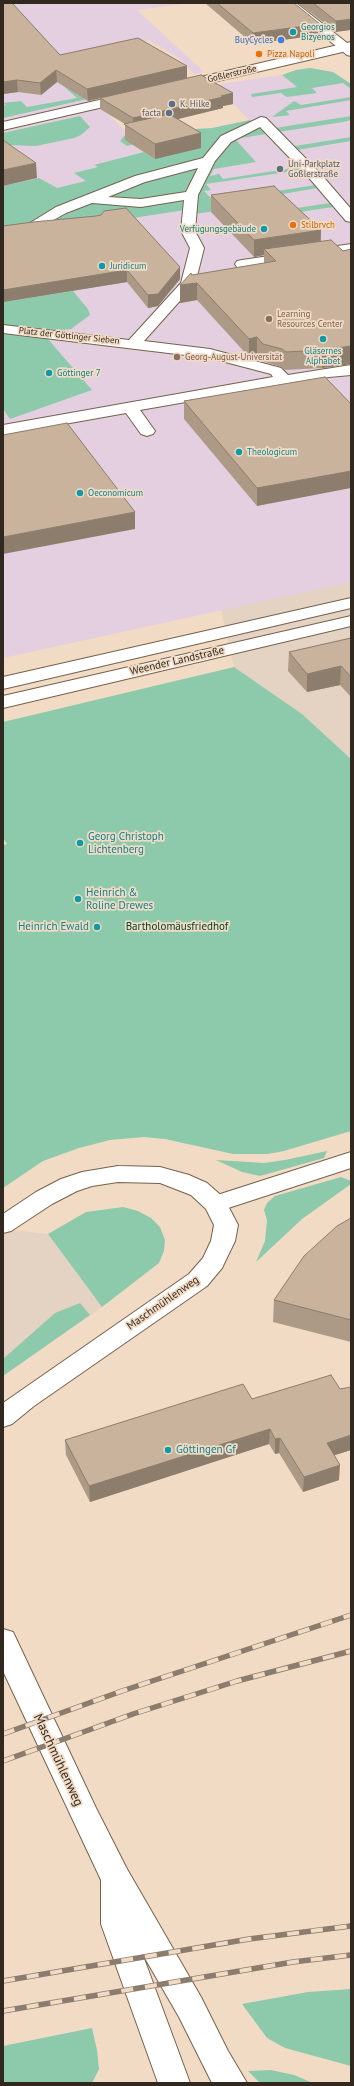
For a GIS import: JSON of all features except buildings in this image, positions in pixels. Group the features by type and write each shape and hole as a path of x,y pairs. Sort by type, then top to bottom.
{"street":[{"path":"289,3 349,49 351,62"},
{"name":"Goßlerstraße","path":"168,88 349,49"},
{"path":"3,126 145,94"},
{"path":"87,200 142,203 191,195 208,161 217,148 226,139 261,121 315,176 351,218"},
{"path":"64,225 22,229 60,210 140,178 208,161"},
{"name":"Platz der Göttinger Sieben","path":"134,343 188,284 197,248 188,231 191,212 191,195"},
{"path":"242,264 351,248"},
{"name":"Platz der Göttinger Sieben","path":"3,329 134,343 210,354 276,371 284,380"},
{"path":"3,430 284,380 351,370"},
{"path":"130,408 147,431"},
{"name":"Weender Landstraße","path":"3,683 351,603"},
{"name":"Weender Landstraße","path":"3,702 351,621"},
{"path":"3,1225 44,1198 69,1185 90,1178 118,1174 160,1175 181,1181 199,1190 216,1204 351,1160"},
{"name":"Maschmühlenweg","path":"3,1417 25,1399 198,1280 213,1262 223,1241 226,1225 216,1204"},
{"name":"Maschmühlenweg","path":"3,1640 84,1815 116,1879 190,2007 217,2062 231,2083"},
{"name":"Maschmühlenweg","path":"116,1879 116,1924 174,2083"}],"shaded area":[{"name":"Georg-August-Universität","path":"3,3 190,3 137,10 204,72 194,74 180,59 149,40 94,53 66,71 127,133 212,128 249,120 213,85 282,75 296,70 310,68 333,72 351,84 351,582 3,658"},
{"path":"351,582 351,759 302,714 234,667 221,609"},
{"path":"3,1229 48,1234 102,1307 3,1376"}],"green space":[{"path":"310,68 333,72 351,84 351,89 343,83 312,88 317,93 287,97 281,93 252,97 251,94 297,87 282,75 296,70"},
{"path":"59,82 92,98 3,118 3,106 6,105 3,103 21,101 27,107 77,98"},
{"path":"351,97 351,100 286,111 290,115 272,117 294,101 301,105"},
{"path":"80,116 90,127 81,135 74,138 36,146 9,145 3,140 3,133"},
{"path":"351,116 351,120 343,122 278,132 275,128"},
{"path":"250,120 266,134 235,139 256,162 214,169 210,176 219,174 223,179 299,167 300,170 206,184 211,190 204,191 214,201 315,185 317,188 283,194 297,208 330,203 333,207 286,214 274,202 195,214 185,210 3,238 3,186 39,178 57,188 86,181 74,173 98,167 94,165 144,152 155,159 135,144 127,146 120,141 127,133 212,128"},
{"path":"351,137 351,141 297,150 295,146"},
{"path":"73,291 88,309 90,315 71,329 52,331 3,326 3,302"},
{"path":"3,332 47,338 92,390 10,419 3,409"},
{"name":"Bartholomäusfriedhof","path":"234,667 302,714 351,759 351,1131 284,1151 268,1154 233,1154 165,1139 144,1137 110,1140 79,1148 43,1161 3,1188 3,845 7,844 3,838 3,722"},
{"path":"327,1151 324,1158 260,1176 242,1172 216,1160 264,1163"},
{"path":"341,1177 351,1181 351,1184 302,1219 256,1262 265,1241 267,1220 264,1210 267,1203 275,1196"},
{"path":"123,1207 138,1211 151,1218 160,1227 165,1240 164,1251 159,1263 102,1307 48,1234 86,1212"},
{"path":"80,1303 90,1315 3,1376 3,1359 55,1313"},
{"path":"351,1989 351,2066 285,2048 267,2038 242,2004 308,1992"},
{"path":"92,2028 97,2050 99,2069 92,2083 3,2083 3,2046"},
{"path":"271,2070 294,2075 313,2083 260,2083 248,2071"}],"railway":[{"path":"3,1734 122,1691 351,1615"},
{"path":"3,1761 133,1714 237,1681 351,1651"},
{"path":"3,1981 249,1939 351,1926"},
{"path":"3,2011 293,1962 351,1955"}],"place":[{"name":"Georgios Bizyenos","path":"293,32"},
{"name":"BuyCycles","path":"281,40"},
{"name":"Pizza Napoli","path":"259,54"},
{"name":"K. Hilke","path":"172,104"},
{"name":"facta","path":"169,113"},
{"name":"Uni-Parkplatz Goßlerstraße","path":"280,169"},
{"name":"Stilbrvch","path":"293,225"},
{"name":"Verfügungsgebäude","path":"264,229"},
{"name":"Juridicum","path":"102,266"},
{"name":"Learning Resources Center","path":"269,319"},
{"name":"Gläsernes Alphabet","path":"323,339"},
{"name":"Georg-August-Universität","path":"177,357"},
{"name":"Göttinger 7","path":"49,373"},
{"name":"Theologicum","path":"239,452"},
{"name":"Oeconomicum","path":"80,493"},
{"name":"Georg Christoph Lichtenberg","path":"80,843"},
{"name":"Heinrich & Roline Drewes","path":"78,899"},
{"name":"Heinrich Ewald","path":"97,927"},
{"name":"Göttingen Gf","path":"168,1450"}]}
